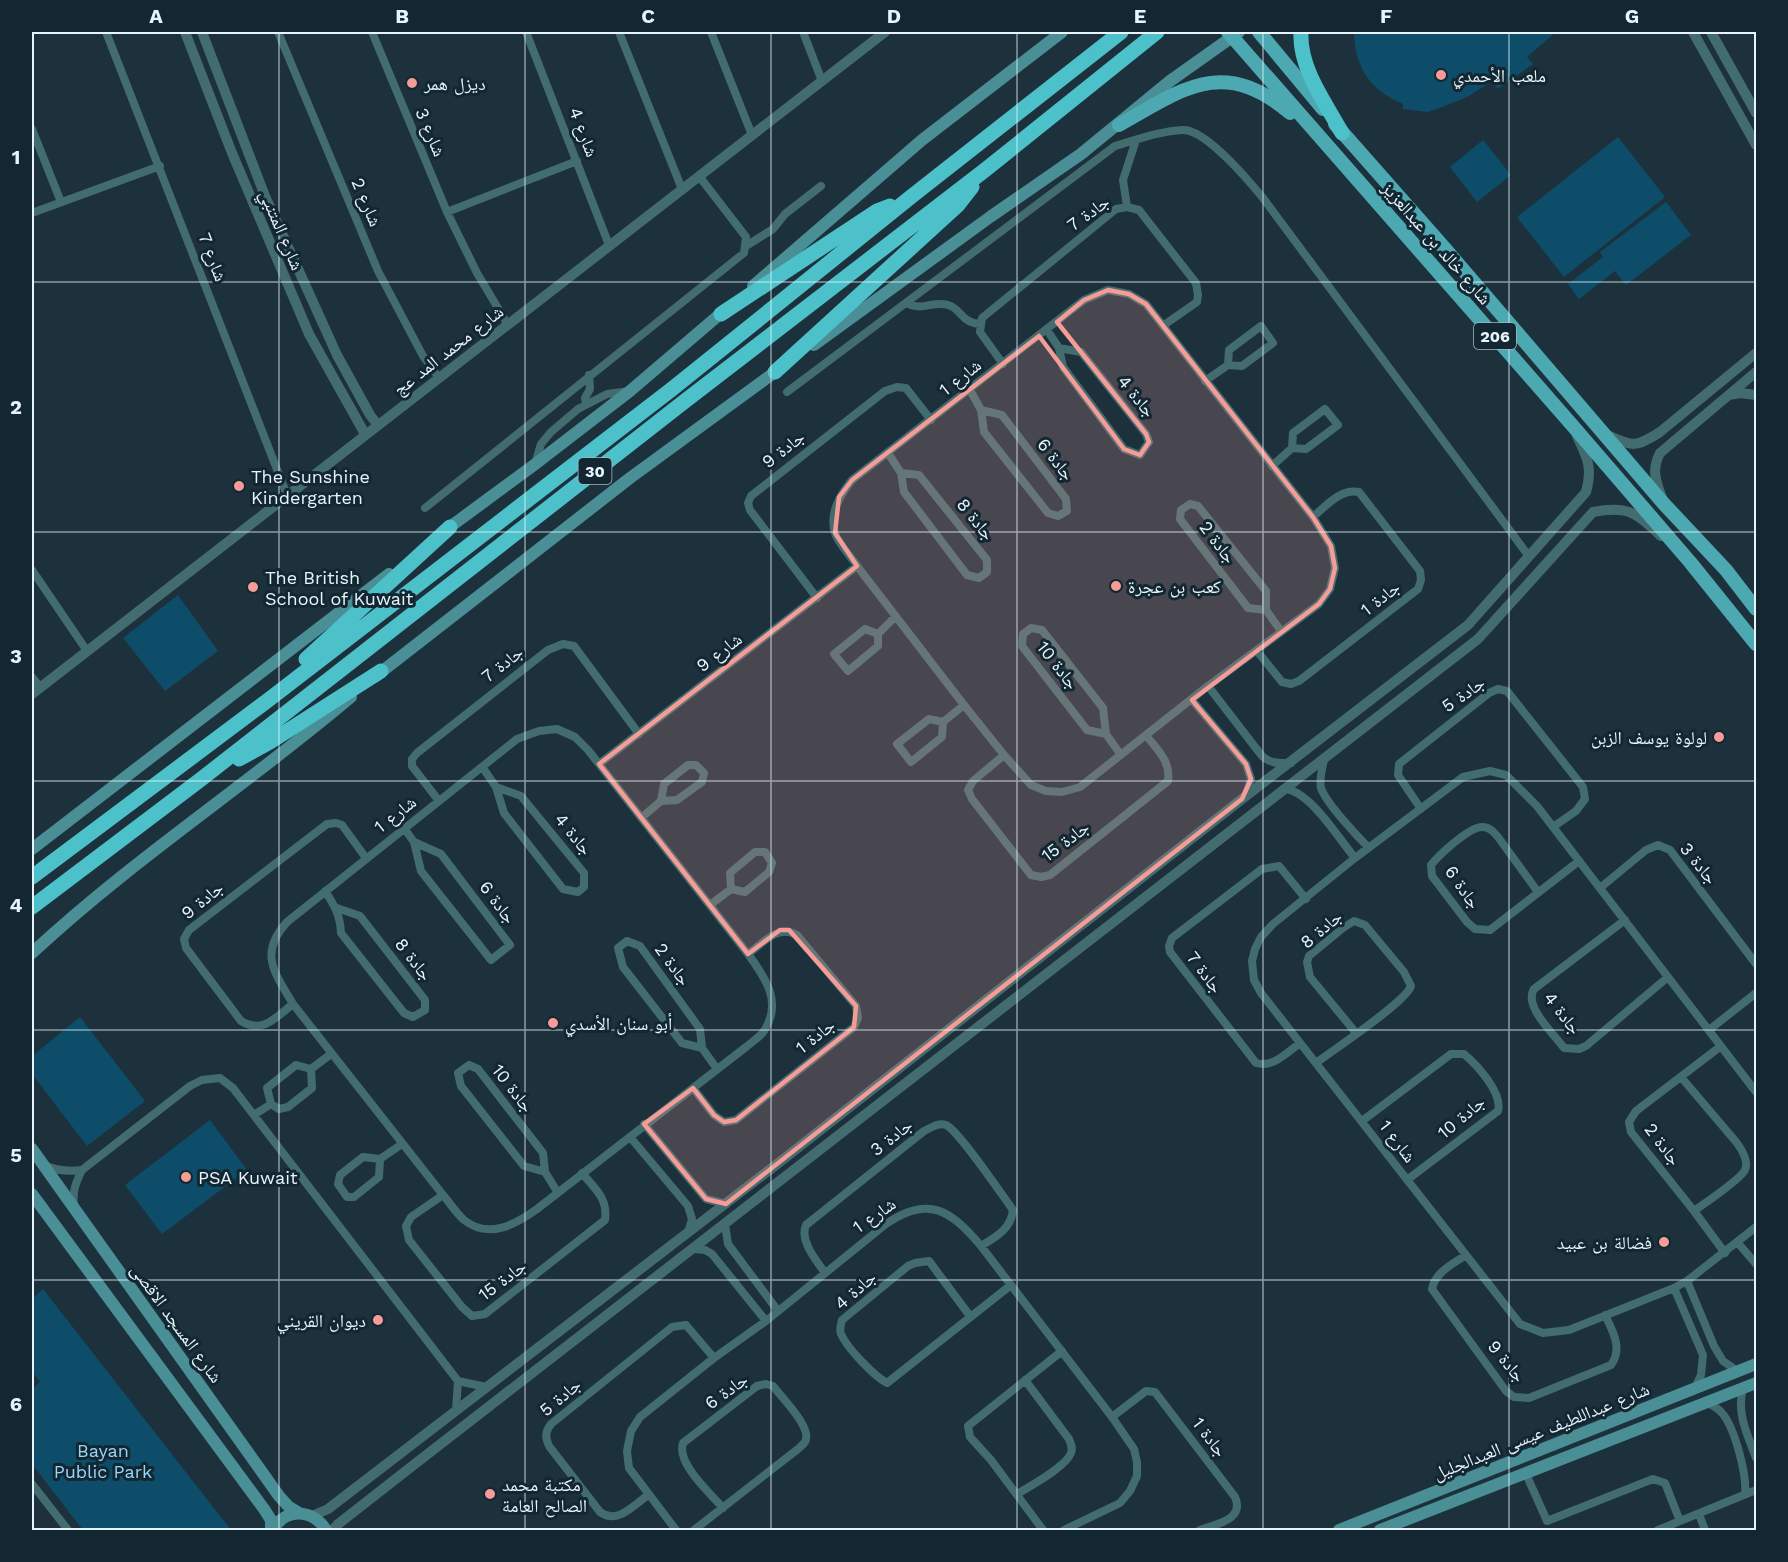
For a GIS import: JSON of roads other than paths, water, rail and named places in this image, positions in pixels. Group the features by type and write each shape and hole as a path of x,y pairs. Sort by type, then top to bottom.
{"highway":[{"name":"30","path":"32,877 267,701 672,389 1121,32"},
{"name":"30","path":"32,907 200,780 985,170 1157,32"},
{"path":"1301,32 1306,64 1342,133"},
{"path":"775,372 958,205 985,170"},
{"path":"720,314 877,211 912,196"},
{"path":"267,701 298,667 450,527"},
{"path":"200,780 270,742 381,671"}],"main road":[{"path":"32,849 630,391 922,140 1062,32"},
{"name":"شارع خالد بن عبدالعزيز","path":"1259,32 1342,133 1447,251 1664,504 1726,570 1756,609"},
{"path":"1119,126 1170,81 1233,33"},
{"name":"شارع خالد بن عبدالعزيز","path":"1233,33 1324,142 1690,562 1756,644"},
{"path":"32,953 97,895 304,737 381,671 630,478 1119,126 1182,90 1205,83 1238,83 1271,97 1324,142"},
{"path":"1433,266 1432,255 1441,249 1447,251"},
{"path":"32,958 45,940"},
{"name":"شارع المسجد الاقصى","path":"32,1149 279,1496 289,1507 299,1513"},
{"path":"32,1195 264,1509 271,1520 272,1530"},
{"name":"شارع عبداللطيف عيسى العبدالجليل","path":"1339,1530 1355,1527 1756,1364"},
{"name":"شارع عبداللطيف عيسى العبدالجليل","path":"1380,1530 1393,1528 1756,1383"},
{"path":"272,1530 281,1520 299,1513 312,1516 320,1521 326,1530"}],"street":[{"name":"شارع 7","path":"106,32 287,495"},
{"path":"186,32 193,36 202,32"},
{"name":"شارع المتنبي","path":"186,32 232,153 309,334 356,422 365,434"},
{"name":"شارع المتنبي","path":"202,32 265,196 337,355 370,415 378,425"},
{"name":"شارع 2","path":"280,32 378,271 423,356 439,378"},
{"name":"شارع 3","path":"372,32 447,212 477,273 508,324"},
{"name":"شارع 4","path":"526,32 609,245"},
{"path":"619,32 682,189"},
{"path":"711,32 752,135"},
{"path":"802,32 822,81"},
{"name":"شارع محمد المد عج","path":"36,691 885,32"},
{"path":"1693,32 1756,145"},
{"path":"1711,32 1756,113"},
{"path":"32,129 61,202"},
{"path":"787,392 1114,146 1184,130 1197,132 1239,170 1298,244 1528,555"},
{"path":"1127,207 1123,180 1136,140"},
{"path":"447,212 577,161"},
{"path":"32,213 160,166"},
{"path":"425,508 744,253 746,237 699,176"},
{"path":"746,246 773,229 785,214 821,186"},
{"name":"جادة 7","path":"980,324 982,318 1116,209 1127,207 1139,210 1196,283 1197,302 1164,325"},
{"name":"شارع 1","path":"1108,290 1129,294 1146,304 1164,325 1205,381 1313,517 1331,546 1335,568 1330,589 1319,604 1208,686 1080,787 1062,792 1046,791 1031,785 1004,755 857,566 835,533 835,512 839,497 852,480 1084,300 1108,290"},
{"path":"906,303 915,307 935,304 950,305 969,323 980,324 980,332 1003,364"},
{"path":"1205,381 1228,365 1242,366 1273,343 1261,326 1229,350 1228,365"},
{"name":"جادة 4","path":"1047,330 1059,348 1063,367 1124,449 1140,455 1149,442 1146,434 1081,352 1059,348"},
{"path":"1602,433 1628,444 1642,443 1756,353"},
{"path":"1664,504 1654,477 1655,463 1660,453 1756,372"},
{"path":"586,403 585,398 590,389 589,375"},
{"name":"جادة 9","path":"817,598 750,510 748,503 751,496 885,391 897,387 906,388 931,420"},
{"name":"جادة 6","path":"970,390 981,410 984,432 1048,513 1058,516 1067,511 1066,499 1002,416 981,410"},
{"path":"534,465 541,444 551,432 586,403 607,394 630,391"},
{"path":"1728,395 1740,393 1756,395"},
{"path":"1272,466 1292,448 1293,433 1325,409 1338,426 1306,449 1292,448"},
{"path":"1668,424 1666,428 1668,435 1671,438 1679,437"},
{"path":"312,1516 328,1509 726,1204 1468,625 1586,492 1590,478 1588,460 1572,425"},
{"name":"جادة 8","path":"888,453 901,473 904,492 967,575 979,578 987,572 987,560 919,475 901,473"},
{"name":"جادة 1","path":"1257,651 1281,682 1291,684 1299,681 1418,589 1421,580 1420,572 1359,492 1343,493 1313,517"},
{"name":"جادة 2","path":"1266,610 1248,608 1180,519 1181,510 1190,504 1198,506 1266,591 1266,610 1281,631"},
{"path":"1574,506 1586,505 1587,513 1584,519"},
{"path":"333,1530 337,1524 1478,639 1584,519 1593,512 1621,509 1637,514 1690,562"},
{"name":"شارع 9","path":"599,764 857,566"},
{"path":"32,570 87,651"},
{"path":"878,634 865,628 834,654 848,671 878,646 878,634 896,616"},
{"name":"جادة 10","path":"1106,735 1087,730 1022,646 1023,634 1031,628 1042,630 1103,708 1106,735 1120,755"},
{"name":"جادة 7","path":"439,801 412,766 412,759 548,650 563,644 574,646 639,734"},
{"path":"1404,674 1403,682 1406,686 1414,688"},
{"path":"32,677 36,691"},
{"path":"1208,686 1262,756 1276,764 1291,763"},
{"name":"جادة 5","path":"1421,810 1398,775 1399,764 1489,693 1498,689 1507,690 1583,787 1585,800 1576,811 1553,827"},
{"path":"1376,695 1387,691 1393,693 1394,700 1386,709"},
{"path":"1192,700 1246,764 1251,779 1242,800"},
{"path":"942,722 964,705"},
{"path":"929,719 942,722 942,737 911,762 897,744 929,719"},
{"name":"شارع 1","path":"557,729 575,737 710,904 748,954 771,991 771,1012 764,1031 518,1223 495,1229 478,1228 464,1220 331,1054 293,1004 273,970 271,945 275,935 287,922 483,768 517,739 539,730 557,729"},
{"name":"جادة 15","path":"1004,755 973,781 968,790 972,799 1031,875 1041,877 1050,875 1168,781 1170,771 1168,763 1146,735"},
{"path":"1324,760 1321,789 1350,829 1369,848"},
{"path":"641,818 661,801 677,800 702,782 704,773 696,765 688,765 664,784 661,801"},
{"name":"جادة 4","path":"483,768 496,787 504,813 563,890 578,892 584,887 584,873 521,795 496,787"},
{"name":"شارع 1","path":"1755,1088 1537,806 1506,776 1490,771 1463,777 1355,858 1273,924 1255,948 1252,961 1254,980 1261,993 1520,1324 1543,1333 1569,1330 1674,1288 1725,1253 1756,1227"},
{"path":"1286,789 1305,797 1355,858"},
{"name":"جادة 9","path":"293,1004 262,1027 250,1026 241,1021 186,948 184,939 189,930 327,824 342,825 366,858"},
{"name":"جادة 6","path":"1538,892 1498,837 1492,830 1485,827 1472,830 1437,857 1431,865 1432,876 1475,929 1490,930 1579,861"},
{"name":"جادة 6","path":"404,828 414,842 421,871 491,960 510,945 441,854 414,842"},
{"name":"جادة 3","path":"1600,888 1646,850 1658,846 1670,850 1756,964"},
{"path":"710,904 731,889 746,892 769,872 772,862 765,852 755,852 730,873 731,889"},
{"path":"1158,866 1160,877 1169,879"},
{"name":"جادة 7","path":"1299,1044 1273,1063 1264,1065 1256,1063 1170,952 1169,946 1172,938 1262,868 1279,866 1306,899"},
{"path":"1137,882 1148,884 1150,894"},
{"name":"جادة 8","path":"325,891 337,909 341,933 404,1013 413,1017 425,1010 425,1000 360,916 337,909"},
{"name":"جادة 4","path":"1625,920 1534,989 1531,994 1532,1006 1564,1048 1579,1049 1586,1046 1668,977"},
{"name":"جادة 8","path":"1316,1063 1356,1033 1404,997 1411,986 1404,972 1365,925 1359,921 1354,921 1343,928 1309,956 1307,962 1310,977 1356,1033"},
{"name":"جادة 1","path":"693,1088 714,1115 724,1122 736,1120 854,1027 858,1018 856,1006 797,935 789,930 780,930 748,954"},
{"name":"جادة 2","path":"702,1048 682,1043 623,967 618,948 627,941 640,946 700,1029 702,1048 717,1069"},
{"path":"1709,1030 1756,993"},
{"name":"جادة 2","path":"1721,1046 1636,1111 1629,1122 1631,1132 1725,1253"},
{"path":"311,1069 331,1054"},
{"name":"جادة 10","path":"1362,1121 1451,1054 1464,1054 1482,1075 1498,1098 1498,1111 1407,1180"},
{"path":"296,1065 311,1069 312,1088 288,1107 279,1109 271,1104 267,1088 296,1065"},
{"name":"جادة 10","path":"545,1172 524,1166 461,1086 458,1073 470,1065 478,1069 543,1153 545,1172 558,1193"},
{"path":"1681,1077 1737,1143 1746,1162 1738,1178 1694,1211"},
{"path":"42,1165 68,1172 82,1170 189,1086 202,1080 220,1078 233,1088 458,1381 486,1387"},
{"path":"254,1115 271,1104"},
{"path":"843,1113 843,1119 853,1124"},
{"path":"644,1124 706,1199 726,1204"},
{"name":"جادة 3","path":"825,1274 804,1236 806,1225 924,1131 937,1124 946,1125 960,1139 1013,1210 1012,1219 1003,1232 981,1246"},
{"path":"826,1126 832,1128 835,1134 833,1140"},
{"path":"630,1137 688,1206 692,1219 688,1233"},
{"path":"380,1160 379,1178 354,1197 347,1197 338,1184 340,1175 363,1157 380,1160 402,1144"},
{"path":"75,1212 74,1190 82,1170"},
{"name":"جادة 15","path":"443,1195 411,1216 406,1226 409,1240 462,1307 472,1316 485,1314 605,1220 604,1200 582,1173"},
{"name":"شارع 1","path":"676,1530 629,1468 627,1451 631,1431 640,1417 714,1358 766,1321 886,1224 900,1214 913,1209 930,1207 950,1214 981,1246 1134,1449 1137,1476 1130,1491 1120,1503 1071,1530"},
{"path":"725,1224 728,1244 778,1311"},
{"path":"1738,1243 1756,1264"},
{"path":"693,1249 705,1250 712,1254 766,1321"},
{"name":"جادة 9","path":"1466,1255 1438,1274 1432,1289 1506,1391 1514,1397 1529,1398 1611,1365 1618,1353 1605,1315"},
{"name":"جادة 4","path":"970,1316 937,1269 929,1261 923,1261 908,1266 842,1320 840,1328 842,1336 870,1371 887,1383 1011,1284"},
{"path":"1687,1281 1714,1346 1723,1361 1739,1372"},
{"path":"1674,1288 1703,1355 1701,1375 1694,1390"},
{"path":"590,1307 594,1318 601,1320"},
{"path":"571,1322 579,1324 581,1335"},
{"name":"جادة 5","path":"648,1495 620,1516 613,1518 606,1516 600,1512 549,1446 545,1438 546,1431 551,1424 672,1327 687,1325 714,1358"},
{"path":"1043,1530 970,1437 968,1425 1062,1352"},
{"path":"1017,1494 1064,1463 1070,1456 1072,1447 1069,1439 1025,1380"},
{"path":"456,1410 458,1381"},
{"name":"جادة 6","path":"694,1530 723,1508 805,1442 807,1435 805,1426 773,1386 766,1384 757,1386 683,1443 681,1449 689,1469 723,1508"},
{"path":"1743,1389 1740,1400 1741,1416 1756,1458"},
{"name":"جادة 1","path":"1112,1417 1146,1391 1155,1392 1238,1504 1237,1512 1232,1518 1200,1530"},
{"path":"1706,1402 1721,1412 1728,1424 1743,1464 1746,1481 1745,1494"},
{"path":"1526,1474 1547,1521 1653,1479 1665,1483 1680,1521"},
{"path":"32,1484 68,1530"},
{"path":"1658,1530 1756,1490"},
{"path":"1698,1514 1705,1530"}],"place":[{"name":"ملعب الأحمدي","path":"1441,75"},
{"name":"ديزل همر","path":"412,83"},
{"name":"The Sunshine Kindergarten","path":"239,486"},
{"name":"كعب بن عجرة","path":"1116,586"},
{"name":"The British School of Kuwait","path":"253,587"},
{"name":"لولوة يوسف الزبن","path":"1719,737"},
{"name":"أبو سنان الأسدي","path":"553,1023"},
{"name":"PSA Kuwait","path":"186,1177"},
{"name":"فضالة بن عبيد","path":"1664,1242"},
{"name":"ديوان القريني","path":"378,1320"},
{"name":"مكتبة محمد الصالح العامة","path":"490,1494"}],"park label":[{"name":"Bayan Public Park","path":"103,1460"}]}
